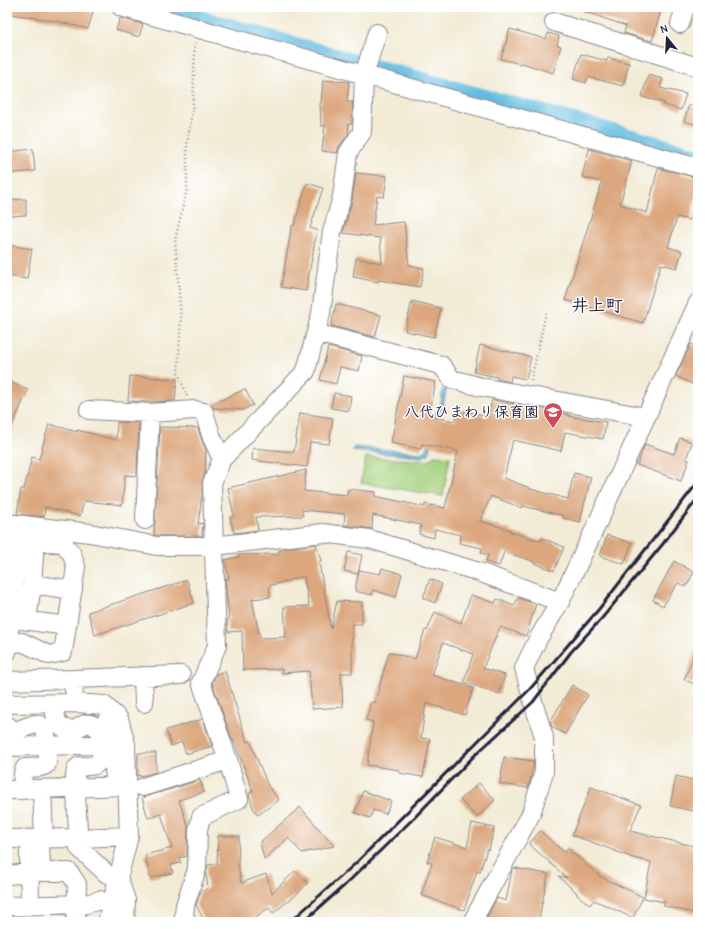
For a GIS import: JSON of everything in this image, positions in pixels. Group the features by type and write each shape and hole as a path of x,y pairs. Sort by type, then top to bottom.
{"street":[{"path":"121,7 698,168"},
{"path":"680,24 685,7"},
{"path":"554,22 698,67"},
{"path":"187,922 184,915 185,905 197,869 198,830 201,816 239,799 228,760 201,682 217,646 212,483 222,459 306,371 321,313 332,232 342,197 348,153 362,132 364,75 377,33"},
{"path":"472,922 531,814 544,772 544,736 524,668 538,639 560,602 698,303"},
{"path":"316,333 441,365 452,379 481,387 646,417"},
{"path":"89,410 150,413 195,410 204,412 212,438 222,459"},
{"path":"145,520 150,413"},
{"path":"7,523 90,533 157,546 214,546 323,533 369,539 476,571 560,602"},
{"path":"18,619 11,567 20,540"},
{"path":"7,652 7,644 32,584 20,540"},
{"path":"7,644 22,642 49,655 63,652 76,567 72,554 63,543 20,540"},
{"path":"32,584 73,590"},
{"path":"18,619 67,626"},
{"path":"7,681 181,675"},
{"path":"143,676 144,703"},
{"path":"73,678 75,703"},
{"path":"7,704 75,703 104,705 119,719 113,745 98,764 95,766 79,766 76,769 75,788 67,813 38,838 30,873 30,906"},
{"path":"7,714 92,712 100,715 107,722 111,732 113,745 128,787 122,837 113,876 106,922"},
{"path":"7,725 12,730 18,730 35,724 40,725 44,728 48,746 47,764 44,767 25,768 15,790 128,787 228,760"},
{"path":"7,747 113,745"},
{"path":"42,789 67,813 78,838 78,848 113,876 126,900 125,922"},
{"path":"7,839 122,837"},
{"path":"38,838 41,872 69,872 77,884 75,922"},
{"path":"8,875 30,873"},
{"path":"94,922 100,900 113,876"},
{"path":"7,906 86,904 100,900"}],"path":[{"path":"195,410 186,394 178,372 181,318 175,240 187,189 187,146 193,104 196,28"},
{"path":"527,396 546,313"}],"green space":[{"path":"435,455 450,457 443,496 361,483 366,457 428,461"}],"water":[{"path":"444,383 448,384 442,410 431,419 432,438 429,454 422,457 353,451 354,447 421,453 427,449 431,438 428,417 440,409"}],"building":[{"path":"11,7 88,7 94,9 88,29 56,21 11,14"},
{"path":"577,7 662,7 652,41 624,33 626,26 577,9"},
{"path":"120,18 143,24 139,37 116,30"},
{"path":"510,29 546,39 548,33 559,36 557,45 561,46 553,73 522,63 501,59"},
{"path":"581,54 607,61 608,58 629,63 623,86 588,77 586,83 573,79"},
{"path":"648,75 663,79 660,88 686,94 681,110 664,105 665,103 642,97"},
{"path":"323,80 349,82 347,102 353,102 352,124 349,124 348,135 339,147 337,153 322,151 325,125 321,126 320,103"},
{"path":"689,105 698,108 698,125 684,121"},
{"path":"33,149 35,171 7,174 7,152"},
{"path":"589,149 632,161 620,204 647,213 658,168 698,178 698,186 690,220 677,217 668,247 682,251 677,268 661,264 643,323 565,300 602,182 582,177"},
{"path":"356,173 387,176 384,197 377,196 373,225 404,222 409,265 424,268 420,287 379,280 378,282 353,277 356,258 382,263 380,238 343,233 352,200"},
{"path":"307,183 323,188 310,228 317,230 306,291 281,287 292,225 294,226"},
{"path":"26,199 26,215 7,216 7,200"},
{"path":"7,245 32,249 27,279 7,276"},
{"path":"412,301 441,308 434,337 405,331"},
{"path":"336,304 381,315 375,337 331,326"},
{"path":"691,344 698,347 698,372 692,384 676,376"},
{"path":"480,345 531,357 526,379 511,376 510,382 497,379 497,377 474,372"},
{"path":"328,347 362,356 359,371 340,367 336,384 320,380"},
{"path":"130,376 177,379 175,401 128,401"},
{"path":"404,376 436,382 429,416 455,421 458,410 488,416 492,400 545,409 569,416 606,422 603,439 565,432 561,451 513,440 504,478 530,489 568,499 574,473 591,477 580,522 563,518 564,516 523,506 522,508 491,496 480,521 541,541 542,538 564,547 554,571 532,562 533,561 504,552 499,566 486,562 488,555 481,553 482,548 459,543 461,535 435,529 434,538 419,534 421,525 373,515 372,529 344,525 345,514 302,510 303,516 256,517 258,530 234,533 230,517 234,516 228,488 306,470 304,491 347,495 348,489 376,492 375,496 425,507 425,504 445,508 458,451 422,444 421,449 391,443"},
{"path":"10,382 28,390 7,438 7,389"},
{"path":"245,389 253,405 243,410 213,408 211,405"},
{"path":"334,393 351,396 349,411 331,408"},
{"path":"300,413 333,418 329,444 310,442 307,467 252,460 253,448 294,452"},
{"path":"117,422 139,423 137,476 125,475 122,505 84,501 80,516 45,507 44,517 17,514 21,489 24,489 32,457 39,459 49,424 77,432 77,430 116,440"},
{"path":"160,427 198,428 206,450 205,473 202,483 202,496 198,524 203,523 202,536 154,535"},
{"path":"680,438 692,442 686,459 689,460 681,481 637,465 645,444 674,454"},
{"path":"607,535 632,543 624,564 600,556"},
{"path":"316,544 321,561 319,562 331,629 337,601 362,602 362,624 352,624 352,673 341,673 343,707 312,709 309,671 282,673 282,669 243,670 242,631 228,632 227,620 229,620 225,579 229,579 225,560 239,557 238,555 279,554 278,551 291,547","holes":["304,576 309,606 284,607 286,637 260,638 252,599 270,597 269,586"]},
{"path":"348,552 362,555 358,574 344,571"},
{"path":"674,561 694,572 686,587 678,583 663,606 653,600"},
{"path":"382,568 402,574 396,597 373,590 372,595 355,591 359,570 380,574"},
{"path":"430,579 442,584 435,603 423,598"},
{"path":"187,580 194,603 95,635 88,612"},
{"path":"471,595 495,603 497,599 514,606 518,598 536,604 526,636 500,627 483,668 505,675 499,694 464,682 473,654 443,643 432,675 473,688 465,715 426,703 421,738 430,739 423,777 399,773 399,770 367,765 373,722 366,720 371,702 375,703 389,652 415,659 425,630 427,631 435,612 461,623"},
{"path":"698,647 698,685 684,680"},
{"path":"225,671 247,742 250,741 268,786 279,800 258,815 253,808 249,794 253,791 232,740 212,682 216,674"},
{"path":"572,685 588,695 565,734 552,727 550,722"},
{"path":"203,719 212,746 186,754 182,742 171,746 166,730"},
{"path":"138,753 156,753 156,772 138,776"},
{"path":"504,757 534,761 528,788 500,784"},
{"path":"676,776 698,781 698,812 670,806"},
{"path":"200,780 204,792 179,800 188,827 187,856 179,858 181,863 171,865 173,873 150,878 145,855 172,848 161,814 148,818 142,798"},
{"path":"479,783 495,800 477,817 460,800"},
{"path":"591,787 641,805 630,831 698,847 698,914 664,906 665,902 644,898 651,862 633,858 572,835"},
{"path":"363,791 391,801 386,814 373,810 370,818 355,813"},
{"path":"300,807 334,846 302,853 288,838 264,859 260,842"},
{"path":"472,823 494,828 489,850 487,849 480,872 477,871 464,910 421,895 432,863 427,862 435,837 467,847"},
{"path":"540,831 565,853 567,848 601,877 643,897 633,918 594,900 590,905 576,894 577,893 558,876 567,878 529,844"},
{"path":"218,836 239,836 238,865 241,883 266,874 272,893 295,871 308,883 296,895 273,913 269,908 248,922 205,922 196,905 200,893 208,888 206,874 208,865 217,864"},
{"path":"514,868 548,874 539,922 484,922 497,898 506,901 512,870"}],"waterway":[{"path":"162,7 698,156"}],"railway":[{"path":"290,922 356,863 530,689 599,609 698,482"},
{"path":"303,922 345,885 415,817 474,756 533,702 571,652 603,617 698,498"}],"place":[{"name":"八代ひまわり保育園","path":"553,429"}],"district":[{"name":"井上町","path":"597,305"}]}
